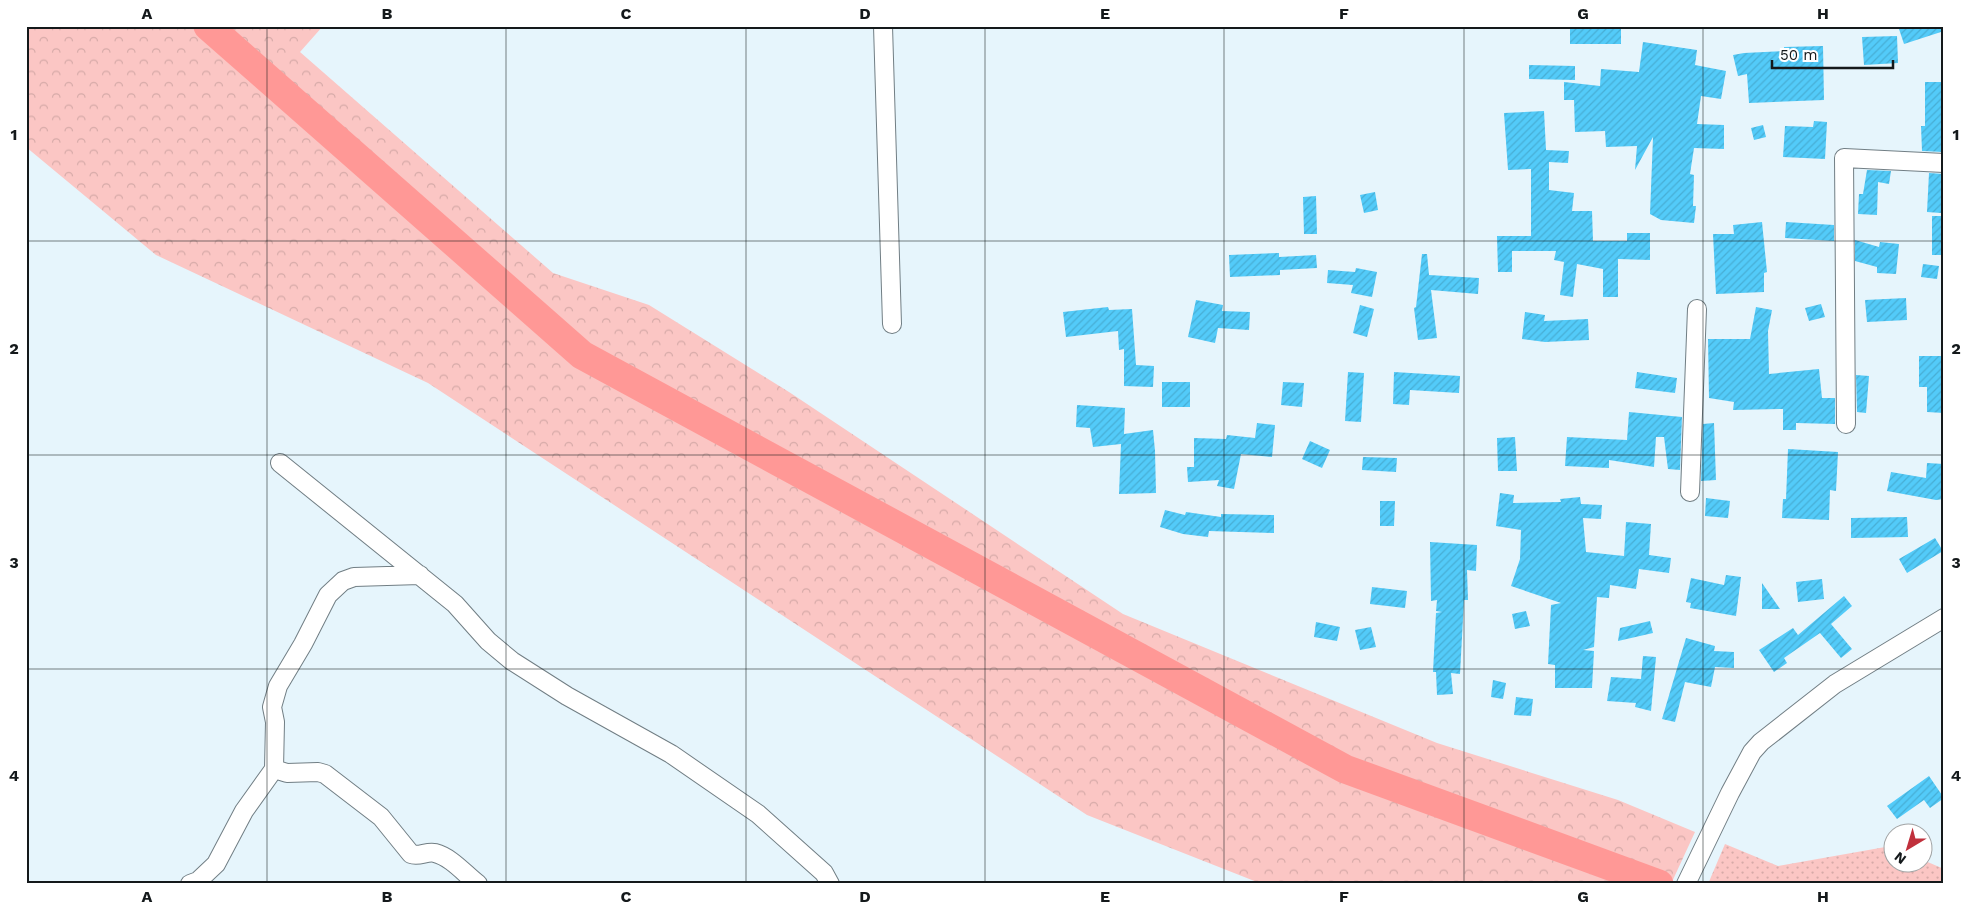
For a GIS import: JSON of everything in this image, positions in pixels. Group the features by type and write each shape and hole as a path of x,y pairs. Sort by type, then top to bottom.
{"street":[{"path":"882,26 892,324"},
{"path":"1846,424 1844,158 1944,163"},
{"path":"1690,492 1697,309"},
{"path":"280,463 455,604 488,641 512,661 567,696 671,754 758,814 824,873 830,884"},
{"path":"190,884 198,882 216,864 244,811 274,769 275,722 272,707 278,686 303,644 328,594 343,581 354,577 420,575"},
{"path":"1686,884 1730,793 1752,752 1761,742 1835,684 1944,618"},
{"path":"274,769 287,773 318,772 325,774 381,817 411,854 432,852 441,855 478,884"}],"green space":[{"path":"26,26 323,26 300,52 553,273 649,305 789,392 1123,614 1437,743 1618,800 1695,832 1671,884 1262,884 1087,815 428,383 156,255 26,147"},
{"path":"1725,844 1778,866 1882,848 1882,872 1932,872 1932,864 1944,869 1944,884 1708,884"}],"building":[{"path":"1570,26 1621,26 1621,44 1570,44"},
{"path":"1898,26 1944,26 1944,31 1904,44"},
{"path":"1897,36 1898,63 1864,65 1862,37"},
{"path":"1643,42 1697,50 1695,65 1726,71 1721,99 1701,96 1697,124 1724,125 1724,149 1694,148 1690,174 1694,175 1693,206 1696,206 1694,223 1661,220 1650,214 1653,137 1635,170 1637,146 1606,147 1605,131 1575,132 1574,100 1564,100 1564,82 1600,86 1601,69 1639,72"},
{"path":"1823,46 1824,100 1749,103 1747,74 1738,76 1733,55 1784,51 1784,47"},
{"path":"1529,65 1575,66 1575,80 1529,79"},
{"path":"1925,82 1944,82 1944,116 1942,116 1943,152 1922,151 1921,126 1925,126"},
{"path":"1544,111 1546,150 1569,151 1568,163 1549,162 1549,190 1574,193 1572,211 1592,211 1593,241 1627,241 1627,233 1650,233 1650,260 1618,259 1618,297 1603,297 1603,269 1577,264 1573,297 1560,295 1564,262 1554,260 1556,251 1512,251 1512,272 1498,272 1497,236 1531,236 1531,169 1508,170 1504,113"},
{"path":"1814,121 1827,122 1825,159 1783,157 1785,126 1813,127"},
{"path":"1763,125 1766,137 1754,140 1751,128"},
{"path":"1867,170 1891,171 1889,184 1878,182 1877,215 1858,214 1859,194 1863,194"},
{"path":"1929,173 1944,174 1941,213 1927,212"},
{"path":"1375,192 1378,210 1364,213 1360,195"},
{"path":"1316,196 1317,234 1304,234 1303,197"},
{"path":"1932,216 1944,216 1944,255 1932,255"},
{"path":"1762,222 1767,272 1764,273 1764,292 1716,294 1713,234 1734,234 1733,225"},
{"path":"1786,222 1834,225 1834,241 1785,238"},
{"path":"1855,240 1879,247 1880,242 1899,244 1896,274 1877,273 1877,267 1855,261"},
{"path":"1279,253 1279,257 1316,255 1317,268 1280,270 1280,275 1230,277 1229,255"},
{"path":"1422,254 1427,254 1429,275 1479,278 1478,294 1431,290 1437,338 1418,340 1414,308 1416,307"},
{"path":"1923,264 1939,266 1937,279 1921,277"},
{"path":"1356,268 1377,272 1372,297 1351,293 1353,285 1327,283 1328,270 1355,272"},
{"path":"1906,298 1907,320 1867,322 1865,300"},
{"path":"1196,300 1223,305 1222,311 1250,312 1249,330 1218,328 1215,343 1188,337"},
{"path":"1821,304 1825,317 1809,321 1805,308"},
{"path":"1360,305 1374,309 1367,337 1353,333"},
{"path":"1108,307 1109,310 1132,309 1136,365 1154,366 1153,387 1124,386 1124,349 1119,350 1118,331 1066,337 1063,312"},
{"path":"1756,307 1772,310 1768,331 1769,374 1819,369 1822,398 1835,398 1835,424 1796,423 1796,430 1783,430 1783,409 1733,410 1734,402 1709,398 1708,339 1750,339"},
{"path":"1525,312 1545,315 1544,321 1588,319 1589,340 1545,342 1522,339"},
{"path":"1919,356 1944,356 1944,413 1927,412 1927,387 1919,387"},
{"path":"1348,372 1364,373 1361,422 1345,421"},
{"path":"1394,372 1460,376 1459,393 1410,390 1409,405 1393,404"},
{"path":"1637,372 1677,378 1675,393 1635,388"},
{"path":"1856,375 1869,376 1866,413 1857,412"},
{"path":"1162,382 1190,382 1190,407 1162,407"},
{"path":"1283,382 1304,383 1302,407 1281,405"},
{"path":"1077,405 1125,408 1124,434 1153,430 1156,493 1119,494 1121,444 1093,447 1090,428 1076,427"},
{"path":"1629,412 1682,417 1680,470 1668,469 1664,437 1656,437 1654,467 1609,460 1609,468 1565,466 1567,437 1627,440"},
{"path":"1257,423 1275,425 1272,457 1241,454 1234,489 1217,486 1219,480 1188,482 1187,467 1194,467 1194,438 1226,439 1227,435 1255,438"},
{"path":"1714,423 1716,480 1701,481 1703,424"},
{"path":"1515,437 1517,471 1498,471 1497,438"},
{"path":"1310,441 1330,450 1322,468 1302,459"},
{"path":"1788,449 1838,452 1836,491 1830,490 1829,520 1782,518 1783,499 1786,499"},
{"path":"1363,457 1397,458 1396,472 1362,470"},
{"path":"1927,463 1944,464 1944,499 1936,500 1887,491 1891,472 1926,478"},
{"path":"1500,493 1514,495 1513,503 1561,502 1560,499 1580,497 1581,504 1602,505 1601,519 1583,518 1586,552 1624,556 1626,522 1651,524 1649,555 1671,558 1669,573 1639,569 1636,589 1610,585 1609,598 1597,597 1594,647 1583,650 1594,651 1592,688 1555,688 1555,665 1548,664 1551,605 1561,603 1511,586 1520,559 1521,530 1496,526"},
{"path":"1706,498 1730,501 1728,518 1705,516"},
{"path":"1380,501 1395,501 1394,526 1380,526"},
{"path":"1165,510 1185,515 1186,512 1221,517 1221,514 1274,515 1274,533 1209,531 1208,537 1183,534 1160,527"},
{"path":"1907,517 1908,537 1851,538 1851,518"},
{"path":"1935,538 1943,551 1907,573 1899,559"},
{"path":"1430,542 1477,545 1476,571 1467,570 1468,600 1464,600 1460,674 1451,673 1453,694 1437,695 1436,672 1433,672 1436,613 1442,612 1436,611 1437,600 1431,601"},
{"path":"1726,575 1741,577 1736,616 1690,608 1691,603 1686,602 1691,578 1724,585"},
{"path":"1822,579 1824,599 1798,602 1796,582"},
{"path":"1762,583 1780,609 1762,609"},
{"path":"1372,587 1407,591 1405,608 1370,604"},
{"path":"1844,596 1852,606 1831,624 1852,649 1841,658 1820,633 1784,658 1787,663 1774,672 1759,650 1793,628 1798,635"},
{"path":"1526,611 1530,626 1515,629 1512,614"},
{"path":"1650,621 1653,633 1618,641 1620,628"},
{"path":"1316,622 1340,627 1337,641 1314,637"},
{"path":"1371,627 1376,647 1360,650 1355,630"},
{"path":"1686,638 1715,646 1714,651 1734,652 1734,668 1715,667 1711,687 1685,682 1675,722 1662,719"},
{"path":"1643,656 1656,657 1651,711 1635,707 1636,703 1607,701 1611,677 1641,679"},
{"path":"1493,680 1506,683 1503,699 1491,697"},
{"path":"1516,697 1533,699 1531,716 1514,715"},
{"path":"1929,776 1944,798 1930,808 1924,800 1897,819 1887,806"}],"waterway":[{"path":"208,26 582,355 1345,769 1659,884"}]}
